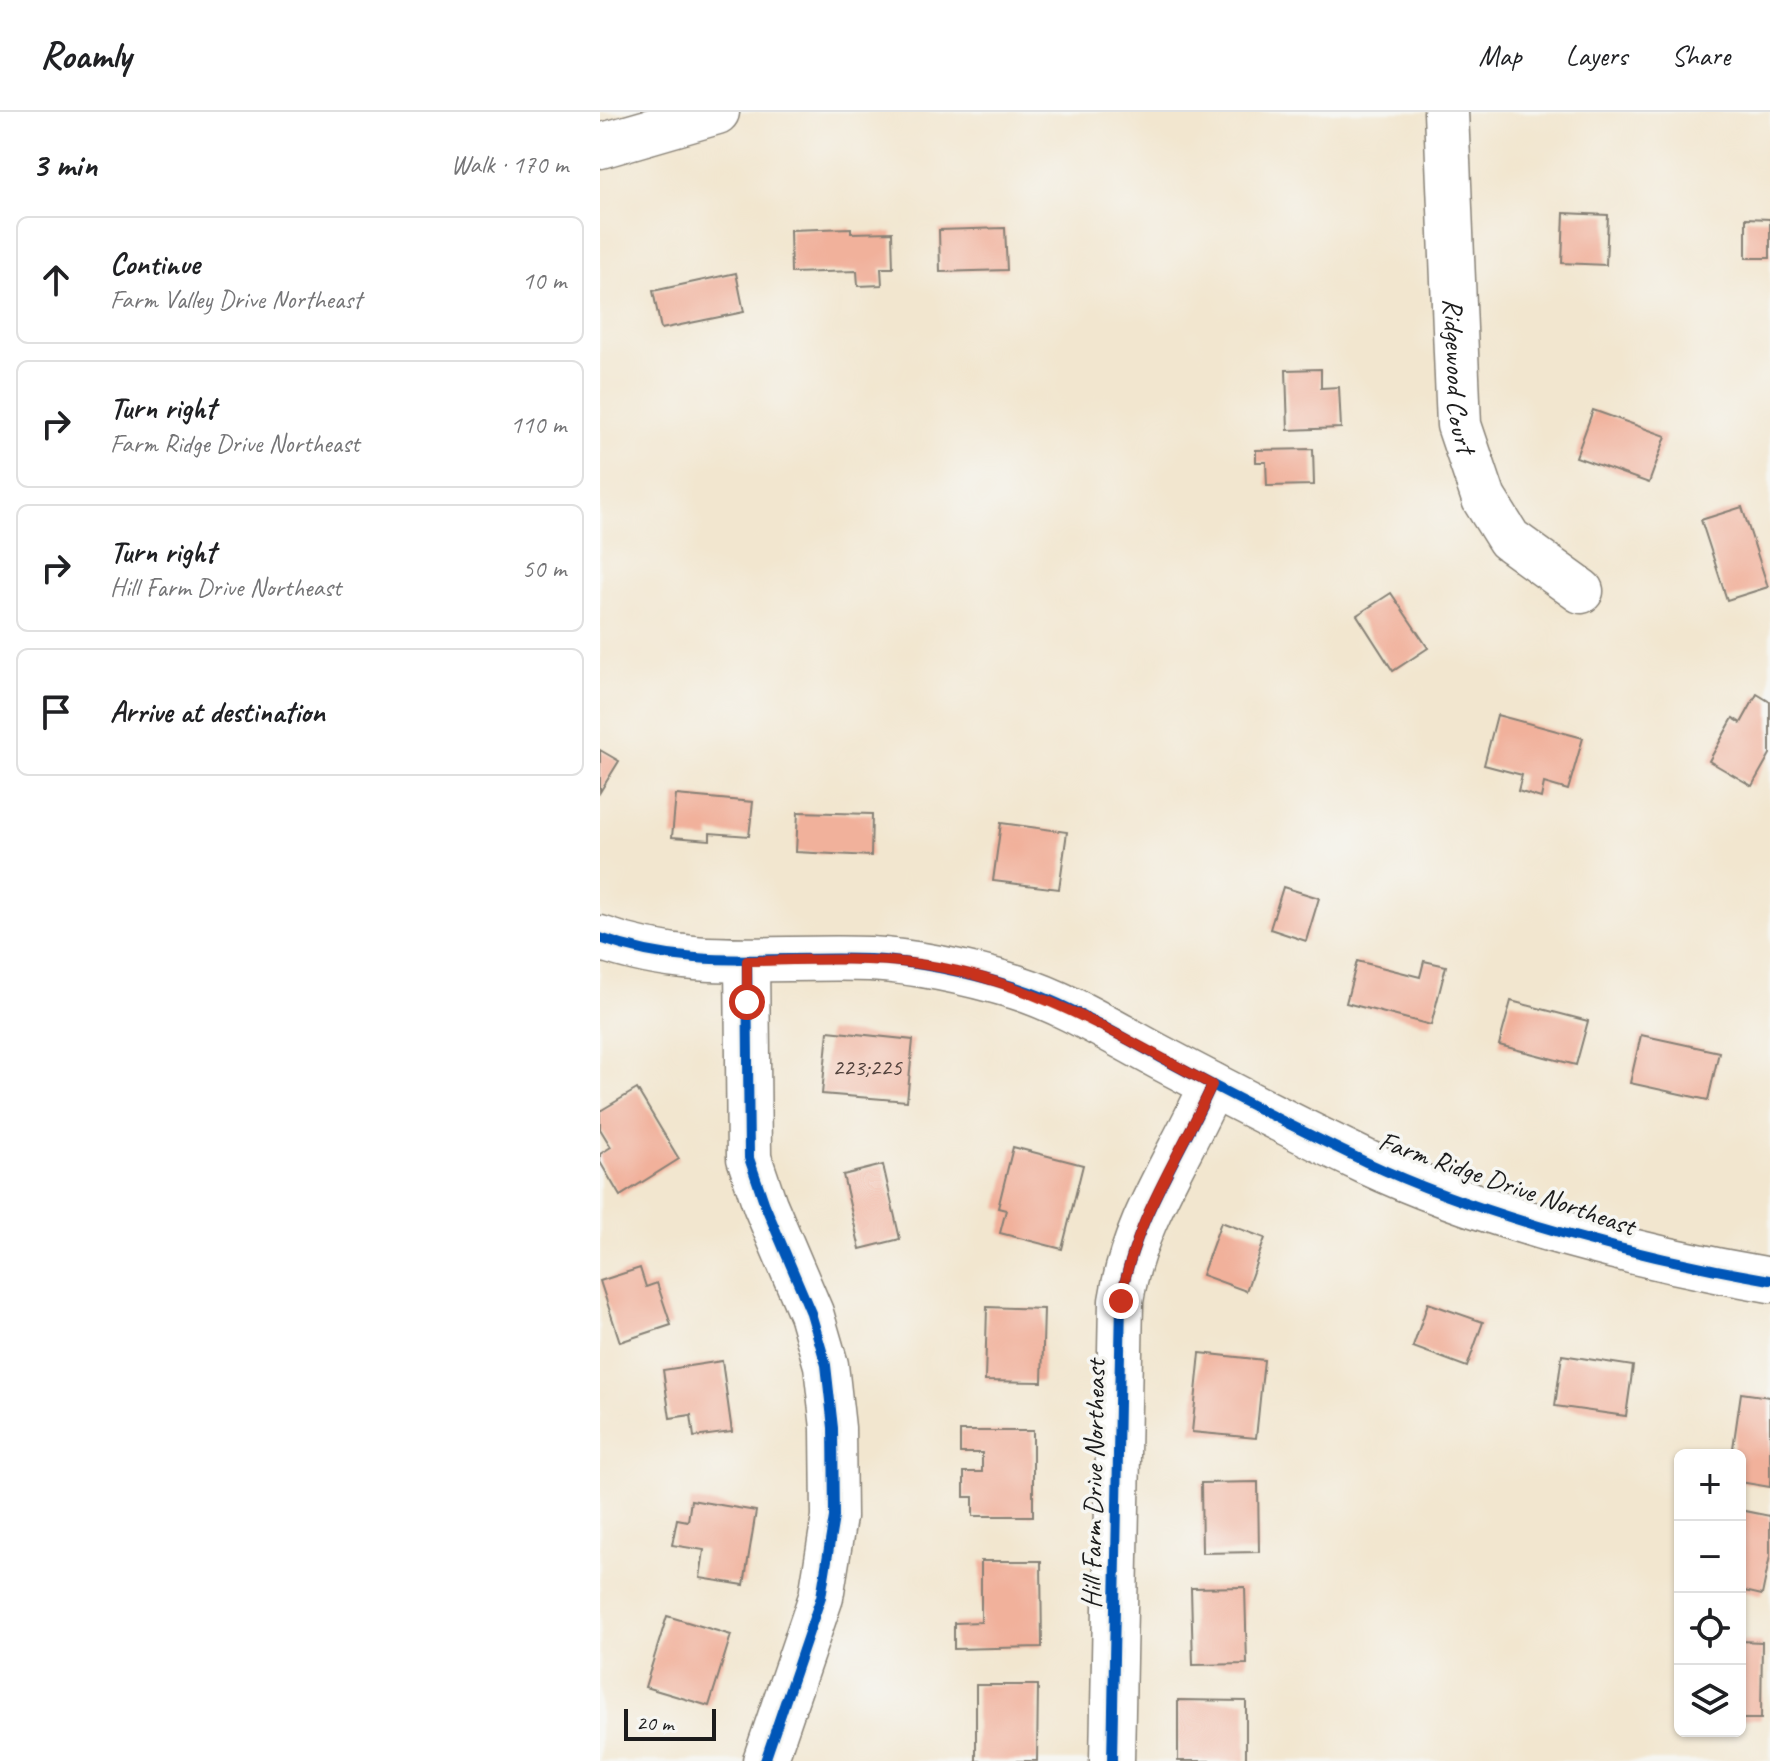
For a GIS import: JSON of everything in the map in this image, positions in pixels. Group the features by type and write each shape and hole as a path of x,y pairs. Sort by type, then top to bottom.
{"street":[{"path":"600,146 717,112"},
{"name":"Ridgewood Court","path":"1446,112 1459,425 1484,499 1509,539 1581,591"},
{"name":"Farm Ridge Drive Northeast","path":"600,938 635,950 685,959 869,959 921,964 993,981 1070,1009 1212,1085 1418,1184 1642,1253 1770,1280"},
{"path":"747,961 749,1158 765,1205 811,1313 826,1365 833,1443 834,1517 821,1597 765,1761"},
{"name":"Hill Farm Drive Northeast","path":"1112,1761 1121,1301 1127,1262 1137,1233 1212,1085"}],"building":[{"path":"1564,213 1608,215 1606,265 1562,263"},
{"path":"1746,218 1770,219 1770,258 1746,258"},
{"path":"851,228 851,233 892,232 893,268 881,268 882,285 858,286 857,271 791,273 790,230"},
{"path":"1005,228 1007,270 940,272 939,230"},
{"path":"736,273 744,312 661,329 653,291"},
{"path":"1321,369 1321,388 1339,387 1341,428 1288,430 1286,370"},
{"path":"1593,410 1666,436 1649,483 1576,457"},
{"path":"1313,449 1314,485 1267,486 1266,462 1256,462 1256,450"},
{"path":"1742,507 1768,587 1727,600 1701,520"},
{"path":"1391,593 1428,648 1393,671 1357,615"},
{"path":"1757,694 1770,702 1770,754 1752,786 1709,761 1733,718 1741,723"},
{"path":"1497,715 1583,738 1568,790 1544,783 1541,798 1518,791 1522,775 1484,765"},
{"path":"600,750 619,761 600,792"},
{"path":"676,795 753,802 749,836 710,833 710,840 672,837"},
{"path":"798,812 872,814 871,856 796,852"},
{"path":"1001,823 1067,832 1059,889 993,881"},
{"path":"1283,887 1319,898 1306,941 1270,929"},
{"path":"1357,961 1420,977 1424,961 1446,966 1431,1025 1346,1003"},
{"path":"1511,1001 1588,1021 1576,1065 1499,1045"},
{"path":"828,1031 913,1040 907,1101 822,1094"},
{"path":"1641,1035 1719,1052 1708,1100 1630,1083"},
{"path":"637,1089 679,1159 620,1196 600,1162 600,1154 611,1147 600,1129 600,1111"},
{"path":"1013,1147 1083,1165 1062,1249 1000,1233 1006,1210 998,1208"},
{"path":"883,1165 900,1239 860,1249 843,1175"},
{"path":"1221,1222 1265,1238 1246,1291 1202,1275"},
{"path":"640,1268 646,1287 657,1283 671,1325 620,1342 600,1281"},
{"path":"1428,1303 1483,1322 1467,1367 1413,1347"},
{"path":"987,1307 1044,1309 1042,1382 985,1381"},
{"path":"1200,1353 1264,1360 1256,1438 1192,1432"},
{"path":"1562,1355 1633,1366 1626,1416 1555,1406"},
{"path":"722,1361 732,1432 694,1437 691,1415 670,1418 663,1370"},
{"path":"1741,1393 1770,1397 1770,1487 1746,1483 1746,1449 1733,1449"},
{"path":"960,1431 1033,1431 1033,1516 973,1516 973,1497 964,1497 964,1472 982,1472 982,1453 960,1453"},
{"path":"1258,1482 1259,1552 1202,1553 1201,1483"},
{"path":"691,1500 756,1511 744,1585 700,1578 704,1550 672,1545 677,1519 688,1521"},
{"path":"1746,1511 1770,1516 1770,1556 1762,1595 1746,1591"},
{"path":"981,1561 1041,1561 1042,1647 954,1649 954,1623 981,1622"},
{"path":"1245,1587 1247,1664 1193,1665 1191,1588"},
{"path":"667,1616 731,1635 709,1706 645,1687"},
{"path":"1746,1641 1762,1642 1761,1719 1746,1719"},
{"path":"976,1685 1038,1685 1037,1761 976,1761"},
{"path":"1178,1700 1246,1701 1246,1761 1178,1761"}],"cycle path":[{"path":"600,938 668,955 701,959 888,960 944,969 1016,987 1072,1010 1366,1162 1460,1201 1617,1247 1770,1280"},
{"path":"747,961 749,1158 765,1205 811,1313 826,1365 833,1428 834,1517 821,1597 765,1761"},
{"path":"1112,1761 1121,1301 1127,1272 1147,1217 1212,1085"}],"route":[{"path":"747,1002 747,961 869,959 921,964 1018,988 1070,1009 1212,1085 1137,1233 1127,1262 1121,1301"}]}
